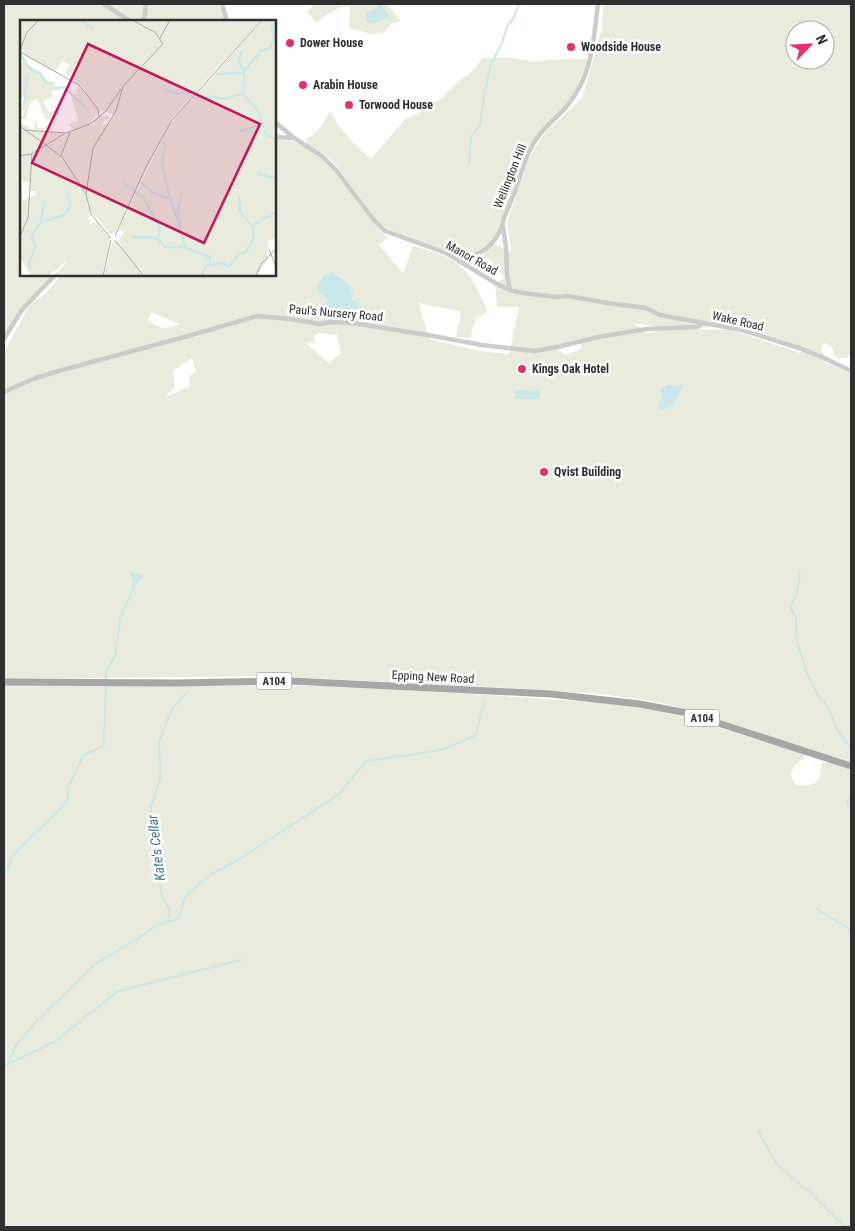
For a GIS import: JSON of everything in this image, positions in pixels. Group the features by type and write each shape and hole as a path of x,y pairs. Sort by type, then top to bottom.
{"main road":[{"name":"Epping New Road","path":"4,682 176,683 300,681 552,694 640,704 687,713 851,766"}],"street":[{"path":"104,4 128,20"},
{"path":"144,20 146,4"},
{"path":"222,4 227,20"},
{"name":"Wellington Hill","path":"510,290 507,274 504,218 531,147 540,133 574,96 584,78 590,61 598,4"},
{"name":"Manor Road","path":"276,123 294,138 322,156 336,170 384,232 446,253 510,290 556,297 567,296 646,308 660,314 703,323"},
{"path":"276,137 294,138"},
{"name":"Wellington Hill","path":"460,261 485,249 497,238 503,225"},
{"path":"4,339 21,311 54,276"},
{"name":"Paul's Nursery Road","path":"4,392 33,378 257,316 320,324 330,322 353,323 482,345 517,349 534,350 586,341"},
{"name":"Wake Road","path":"586,341 646,329 697,326 703,323 742,330 799,348 851,372"}],"shaded area":[{"path":"4,4 101,4 125,20 20,20 20,276 51,276 27,302 4,340"},
{"path":"109,4 145,4 142,20 132,20"},
{"path":"148,4 220,4 225,20 145,20"},
{"path":"314,4 387,4 401,21 391,24 383,33 371,34 349,28 350,7 341,7 316,23 307,11"},
{"path":"603,4 851,4 851,352 847,358 836,358 831,346 824,343 821,349 827,363 851,374 851,762 675,706 600,694 270,676 4,679 4,352 29,306 46,293 60,276 276,276 276,140 291,141 307,148 334,168 364,210 388,238 379,245 403,273 413,246 445,256 465,270 487,308 487,313 476,319 471,338 456,337 461,312 419,303 429,339 480,351 509,354 519,307 497,307 495,283 505,278 489,258 480,259 493,243 511,252 507,222 529,159 548,130 582,98 602,29","holes":["332,272 346,281 352,298 374,319 341,317 325,308","152,312 179,324 170,327 159,327 148,320","733,321 762,333 803,348 800,353 732,330 677,329 732,326","633,323 671,329 647,333","319,333 337,335 341,353 329,363 307,344 309,342 315,343 314,336","580,343 581,349 566,355 558,350","192,358 196,372 189,376 190,386 164,398 175,387 173,371"]},
{"path":"509,57 531,62 588,59 573,96 535,137 526,154 499,230 490,243 475,253 458,256 394,233 379,223 335,164 323,153 307,144 306,139 320,127 330,111 348,137 371,159 405,119 439,100 472,71 482,58"},
{"path":"4,685 344,686 595,702 641,707 687,718 804,754 804,758 794,766 791,774 795,784 798,785 809,785 816,782 820,776 822,763 833,763 851,769 851,1227 4,1227"}],"water":[{"path":"380,4 389,17 373,24 366,21 367,13"},
{"path":"332,272 346,281 353,293 352,299 366,309 375,319 341,317 325,308 327,299 316,290 323,276"},
{"path":"669,384 675,386 684,384 671,407 662,410 657,406 662,398 660,389"},
{"path":"517,390 539,391 540,398 517,399 515,392"},
{"path":"130,571 144,576 134,588"}],"waterway":[{"path":"469,164 471,137 480,125 491,64 502,43 507,26 513,19 519,4"},
{"path":"800,574 797,593 790,606 796,618 797,641 807,673 818,695 828,707 837,730 851,748"},
{"path":"106,680 106,672 115,656 121,615 134,588"},
{"path":"4,875 12,856 67,801 69,785 83,756 104,745 106,684"},
{"name":"Kate's Cellar","path":"168,922 170,910 162,896 152,841 151,807 160,778 159,741 172,709 187,692"},
{"path":"7,1065 17,1044 41,1016 94,965 157,925 178,919 186,896 210,875 238,860 339,794 366,761 444,749 476,735 484,703"},
{"path":"851,795 847,803 851,808"},
{"path":"851,830 851,836"},
{"path":"817,909 851,930"},
{"path":"4,1066 54,1042 118,991 241,960"},
{"path":"758,1131 777,1165 814,1196 845,1227"}],"place":[{"name":"Dower House","path":"290,43"},
{"name":"Woodside House","path":"571,47"},
{"name":"Arabin House","path":"303,85"},
{"name":"Torwood House","path":"349,105"},
{"name":"Kings Oak Hotel","path":"522,369"},
{"name":"Qvist Building","path":"544,472"}]}
